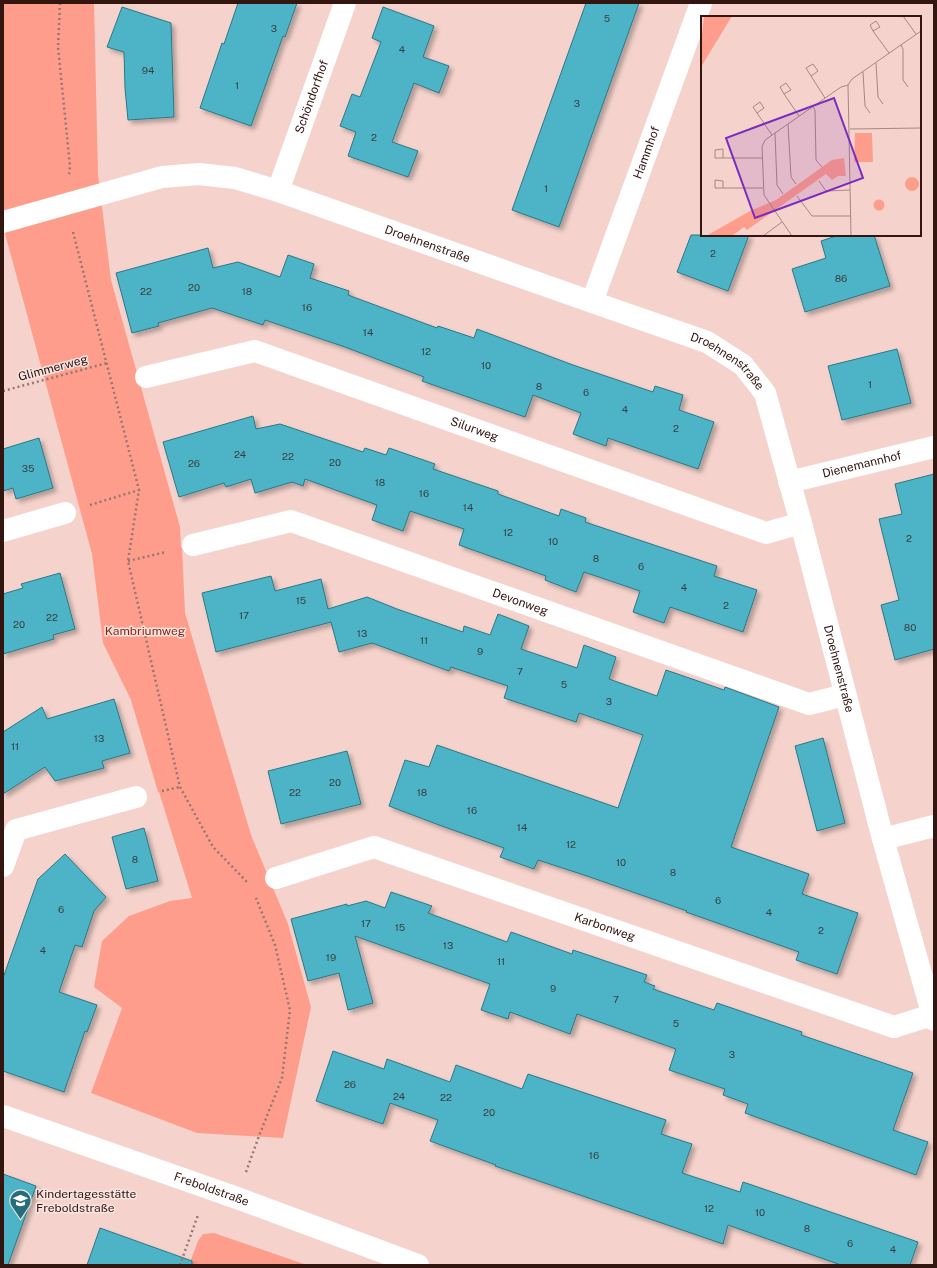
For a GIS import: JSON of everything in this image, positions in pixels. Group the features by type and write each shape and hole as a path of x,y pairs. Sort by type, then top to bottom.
{"street":[{"name":"Schöndorfhof","path":"278,191 345,3"},
{"name":"Hammhof","path":"592,302 701,3"},
{"name":"Droehnenstraße","path":"3,222 162,178 199,174 235,178 278,191 707,342 743,365 765,392 801,523 883,839 933,1017"},
{"name":"Silurweg","path":"146,377 256,351 766,533 801,523"},
{"name":"Dienemannhof","path":"789,482 934,447"},
{"path":"3,531 65,513"},
{"name":"Devonweg","path":"193,545 291,521 809,704 845,695"},
{"path":"3,866 16,830 136,798"},
{"path":"883,839 934,826"},
{"name":"Karbonweg","path":"276,878 374,847 894,1027 933,1017"},
{"name":"Freboldstraße","path":"3,1116 237,1198 418,1265"}],"path":[{"path":"60,3 58,47 70,166 66,205 139,490 128,561 180,787 213,846 251,885"},
{"name":"Glimmerweg","path":"3,391 107,363"},
{"path":"65,513 139,490"},
{"path":"128,561 193,545"},
{"path":"237,1198 282,1078 290,1010 275,945 254,892"},
{"path":"180,1265 207,1188"}],"green space":[{"name":"Kambriumweg","path":"3,3 94,3 98,174 111,280 180,527 185,613 251,835 288,924 311,1007 283,1138 197,1133 91,1093 122,1008 94,987 102,941 129,916 170,901 192,898 158,792 131,700 103,643 92,554 3,226"},
{"path":"214,1233 307,1265 189,1265 198,1241 203,1234"}],"building":[{"path":"238,3 297,3 285,37 283,36 251,126 200,108 222,43 224,44"},
{"path":"586,3 639,3 559,227 512,210"},
{"path":"122,7 171,23 174,117 128,120 124,52 107,47"},
{"path":"383,7 434,26 423,57 449,66 439,93 414,83 392,142 418,151 408,177 348,156 356,132 340,126 352,94 360,97 381,42 372,38"},
{"path":"691,235 749,236 728,291 677,272"},
{"path":"836,236 874,236 890,286 805,312 792,269 826,258 821,241"},
{"path":"208,248 213,268 238,262 280,277 288,255 314,264 310,278 349,291 348,295 437,328 438,326 474,338 477,329 573,365 653,392 655,386 683,395 679,410 714,422 698,469 608,438 606,446 573,434 581,413 533,395 525,417 422,381 424,377 345,347 265,320 263,325 212,308 158,323 159,326 132,333 116,273"},
{"path":"897,349 911,403 842,420 828,366"},
{"path":"253,416 256,429 280,424 363,452 365,448 386,455 389,448 435,464 433,469 498,491 498,494 559,516 561,509 586,518 585,522 717,566 714,576 757,590 743,632 670,607 664,623 633,612 640,591 584,572 576,592 545,580 546,576 459,545 464,529 410,511 403,531 372,520 377,505 305,479 303,486 292,482 255,493 251,479 226,487 224,483 179,497 163,442"},
{"path":"39,438 53,488 16,499 13,488 3,491 3,449"},
{"path":"934,474 934,649 895,660 881,605 899,600 879,519 902,514 895,484"},
{"path":"60,573 75,629 53,635 54,639 3,654 3,594 23,588 21,584"},
{"path":"271,576 275,591 321,579 328,609 367,597 463,632 464,626 490,635 498,614 529,626 521,649 577,668 584,645 616,657 609,679 657,696 666,670 724,690 725,687 779,707 731,847 809,874 802,894 858,913 837,974 796,960 799,952 587,876 538,860 534,869 500,857 504,848 389,806 405,760 429,767 437,745 618,808 643,735 579,713 576,722 504,698 508,686 451,667 449,671 372,643 339,652 331,622 216,652 202,593"},
{"path":"114,699 130,753 102,761 104,768 55,781 45,767 3,794 3,732 42,707 47,719"},
{"path":"823,738 845,823 817,831 795,746"},
{"path":"347,751 361,804 281,824 268,771"},
{"path":"144,828 158,881 126,889 112,837"},
{"path":"65,854 106,897 94,911 82,947 75,945 59,992 97,1005 87,1032 85,1031 64,1092 3,1071 3,978 38,879"},
{"path":"391,892 432,906 428,913 507,942 511,932 572,954 573,950 647,975 644,982 655,986 653,989 714,1010 717,1003 802,1032 801,1035 913,1073 893,1130 928,1142 916,1175 745,1113 748,1104 723,1095 725,1089 669,1070 676,1049 577,1014 570,1034 510,1012 508,1019 481,1010 490,984 355,936 373,1003 348,1010 339,973 308,981 291,919 347,904 347,906 366,901 385,908"},
{"path":"333,1051 384,1069 387,1059 450,1082 456,1065 522,1089 528,1074 666,1120 661,1134 692,1144 682,1173 740,1192 743,1182 918,1242 910,1265 841,1265 728,1225 723,1244 495,1166 496,1165 430,1141 438,1120 390,1103 383,1124 316,1101"},
{"path":"3,1174 36,1186 8,1265 3,1265"},
{"path":"100,1228 192,1261 192,1265 87,1265"}],"place":[{"name":"Kindertagesstätte Freboldstraße","path":"21,1220"}]}
